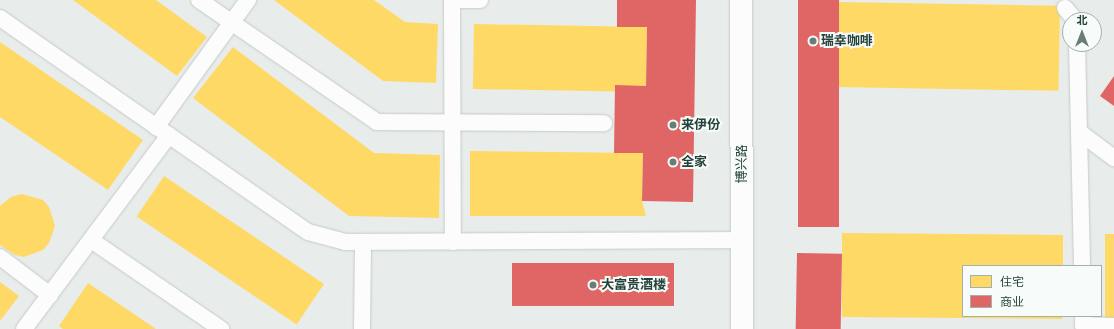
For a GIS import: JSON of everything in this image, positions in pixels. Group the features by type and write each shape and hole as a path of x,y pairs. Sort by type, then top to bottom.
{"street":[{"name":"博兴路","path":"741,0 742,329"}],"lane":[{"path":"199,0 377,122 604,123"},
{"path":"24,329 91,240 232,22 248,0"},
{"path":"453,242 452,0 480,0"},
{"path":"0,18 308,232 345,242 742,240"},
{"path":"1077,52 1082,265"},
{"path":"1079,132 1114,158"},
{"path":"91,240 221,329"},
{"path":"362,329 364,242"},
{"path":"0,257 50,295"},
{"path":"1083,317 1083,325 1114,326"}],"building: 住宅":[{"path":"73,0 156,0 207,37 177,76"},
{"path":"274,0 374,0 405,22 438,24 436,83 383,81"},
{"path":"839,2 1060,6 1058,91 838,87"},
{"path":"474,24 647,27 646,92 473,89"},
{"path":"0,42 143,140 108,190 0,117"},
{"path":"233,47 374,153 440,155 439,218 349,216 193,98"},
{"path":"470,151 643,153 642,201 646,216 470,216"},
{"path":"164,176 324,284 297,325 137,217"},
{"path":"22,194 43,200 49,207 55,226 49,243 43,250 24,257 15,255 0,245 0,206 11,197"},
{"path":"842,233 1063,235 1063,265 962,265 962,317 1062,317 1062,319 842,317"},
{"path":"1105,234 1114,234 1114,318 1105,318"},
{"path":"0,282 19,296 0,321"},
{"path":"88,283 156,329 63,329 59,326"}],"building: 商业":[{"path":"617,0 696,0 693,202 642,201 643,153 614,153 615,85 646,86 647,27 617,27"},
{"path":"798,0 839,0 839,227 798,227"},
{"path":"1114,76 1114,106 1100,96"},
{"path":"797,253 842,254 841,329 796,329"},
{"name":"大富贵酒楼","path":"512,263 674,263 674,306 512,306"}],"place":[{"name":"瑞幸咖啡","path":"813,41"},
{"name":"来伊份","path":"673,125"},
{"name":"全家","path":"673,162"},
{"name":"大富贵酒楼","path":"593,285"}]}
